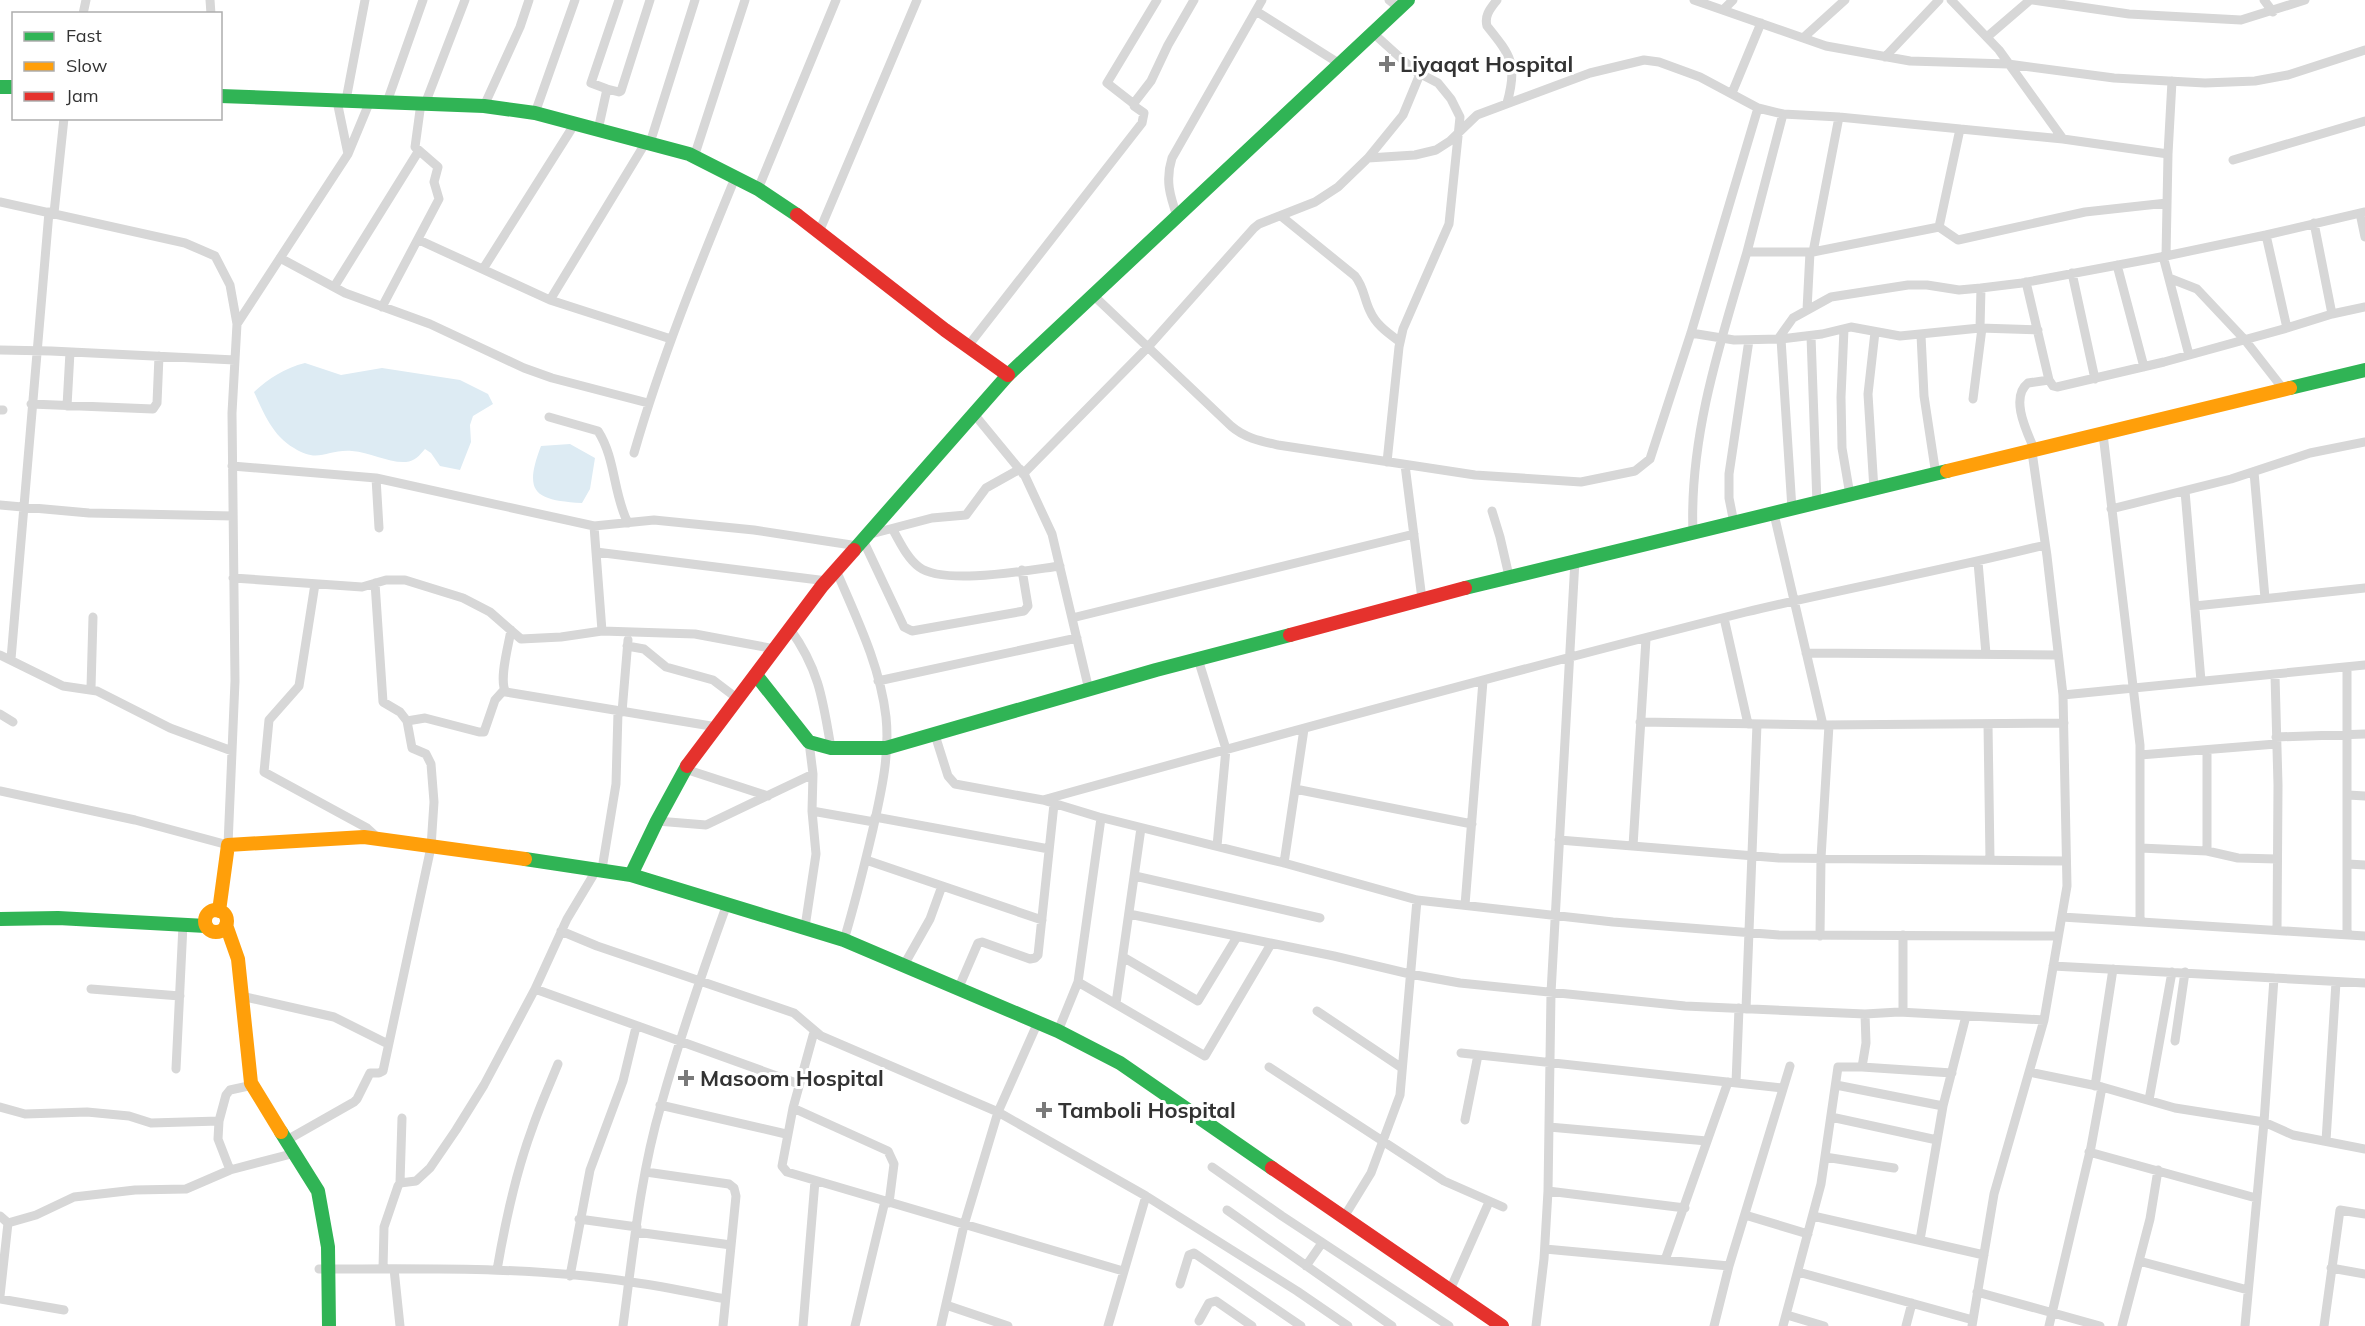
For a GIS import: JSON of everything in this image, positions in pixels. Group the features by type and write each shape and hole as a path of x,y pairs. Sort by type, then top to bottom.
{"street":[{"path":"348,153 341,101 365,0"},
{"path":"387,102 423,0"},
{"path":"382,307 440,197 434,182 438,167 418,152 415,144 423,104 465,0"},
{"path":"484,106 530,0"},
{"path":"535,113 574,0"},
{"path":"619,0 591,83 619,92 650,0"},
{"path":"550,300 648,142 695,0"},
{"path":"694,157 745,0"},
{"path":"758,189 836,0"},
{"path":"819,232 917,0"},
{"path":"968,346 1142,123 1143,113 1107,83 1157,0"},
{"path":"1134,104 1151,81 1168,45 1194,0"},
{"path":"1177,216 1168,192 1172,158 1262,0"},
{"path":"1497,0 1486,22 1513,64 1512,84 1507,103"},
{"path":"1694,0 1826,46 1885,57 1910,61 2008,64 2114,78 2205,83 2272,79 2365,50"},
{"path":"1723,10 1733,0"},
{"path":"1803,38 1845,0"},
{"path":"1885,57 1939,0"},
{"path":"1951,0 1999,50 2063,140"},
{"path":"1987,37 2032,0 2128,14 2241,20 2273,12 2305,0"},
{"path":"2264,0 2273,12"},
{"path":"631,875 686,769 836,570 1008,375 1373,33 1399,3"},
{"path":"1256,11 1340,64"},
{"path":"1732,93 1761,23"},
{"path":"1373,33 1420,74 1438,83 1451,99 1460,117 1449,224 1403,328 1400,342 1387,462"},
{"path":"1368,158 1415,155 1436,150 1450,141 1477,114 1590,73 1644,60 1659,62 1700,76 1758,108 1783,114 1960,129 2168,154"},
{"path":"232,466 376,478 594,526 654,520 863,540 932,518 966,515 986,488 1021,472 1148,347 1254,228 1315,202 1338,187 1368,158 1404,114 1420,74"},
{"path":"2172,81 2165,256 2189,355"},
{"path":"598,130 607,89"},
{"path":"222,96 484,106 535,113 648,142 694,157 758,189 819,232 1008,375"},
{"path":"237,324 348,153 370,101"},
{"path":"1093,295 1241,434 1278,445 1475,475 1581,482 1635,471 1650,459 1691,333 1758,108"},
{"path":"1693,533 1692,486 1698,444 1721,338 1747,252 1783,114"},
{"path":"1806,310 1812,252 1839,117"},
{"path":"11,659 36,351 64,120"},
{"path":"2233,160 2365,121"},
{"path":"483,269 574,124"},
{"path":"1938,227 1960,129"},
{"path":"334,287 418,152"},
{"path":"634,453 648,403 671,339 735,178"},
{"path":"0,202 185,243 215,256 230,285 237,324 232,466 235,681 228,845 219,911"},
{"path":"1747,252 1812,252 1938,227 1958,240 2085,212 2168,202"},
{"path":"1792,509 1780,339 1790,320 1831,297 1908,285 1927,285 1959,290 2026,282 2266,235 2362,212 2365,237"},
{"path":"1281,216 1355,276 1363,288 1370,312 1377,323 1400,342"},
{"path":"2314,224 2332,314"},
{"path":"2266,235 2287,328"},
{"path":"419,240 550,300 671,339"},
{"path":"280,258 334,287 430,324 543,375 648,403"},
{"path":"2117,265 2144,367"},
{"path":"2072,273 2095,379"},
{"path":"2169,278 2197,289 2245,340 2284,390"},
{"path":"2026,282 2049,380 2053,386 2057,387 2144,367 2332,314 2365,307"},
{"path":"1973,399 1981,328 1981,288"},
{"path":"1691,333 1749,340 1811,336 1851,327 1900,336 1981,328 2038,330"},
{"path":"1844,329 1842,448 1850,495"},
{"path":"1874,490 1868,394 1875,332"},
{"path":"1921,335 1924,396 1936,475"},
{"path":"1811,336 1817,504"},
{"path":"1734,523 1729,498 1729,474 1749,340"},
{"path":"0,350 235,360"},
{"path":"67,406 70,352"},
{"path":"32,404 153,409 158,402 159,356"},
{"path":"809,742 831,748 886,748 1198,659 1509,576 1817,504 2365,370"},
{"path":"1798,1272 1912,1303 1972,1323 1994,1194 2044,1020 2067,886 2064,695 2033,451 2021,412 2022,392 2028,383 2049,380"},
{"path":"974,414 1021,472 1052,534 1089,690"},
{"path":"549,417 598,431 615,473 620,506 628,523"},
{"path":"2103,435 2140,755 2140,922"},
{"path":"2111,509 2254,472 2310,453 2365,442"},
{"path":"1405,465 1422,599"},
{"path":"2254,472 2265,598"},
{"path":"376,478 379,528"},
{"path":"2185,491 2202,681"},
{"path":"0,506 88,513 232,516"},
{"path":"1492,511 1509,576"},
{"path":"1774,514 1806,653 1826,725 1820,936"},
{"path":"594,526 602,631"},
{"path":"893,530 910,559 920,568 936,574 975,576 1060,566"},
{"path":"1072,618 1414,534"},
{"path":"863,540 904,627 912,631 1024,611 1028,606 1022,570"},
{"path":"1043,800 1226,749 1724,618 2045,545"},
{"path":"596,552 827,581"},
{"path":"1536,1326 1545,1249 1548,1191 1551,993 1575,561"},
{"path":"1978,562 1986,654"},
{"path":"836,570 866,640 886,717 884,780 866,860 844,940"},
{"path":"233,578 362,587 386,580 405,580 464,598 490,612 521,639 526,640 602,631 695,634 775,649"},
{"path":"287,1140 357,1099 370,1072 383,1071 431,847 434,790 431,764 426,754 412,748 407,721 400,712 383,702 375,583"},
{"path":"315,584 299,686 269,720 264,772 367,828 379,840"},
{"path":"2195,606 2365,588"},
{"path":"91,688 93,617"},
{"path":"1665,1260 1707,1141 1732,1082 1742,1008 1752,856 1753,724 1724,618"},
{"path":"790,629 806,650 814,668 824,704 831,748"},
{"path":"407,721 425,718 484,732 495,700 504,690 503,677 511,630"},
{"path":"400,1184 417,1179 430,1168 456,1130 484,1085 535,989 561,931 600,869 616,784 628,632"},
{"path":"878,681 1077,638"},
{"path":"1633,846 1646,639"},
{"path":"627,646 644,649 666,667 713,680 738,699"},
{"path":"1806,653 2058,655"},
{"path":"0,656 11,659 63,686 91,688 170,729 232,751"},
{"path":"1198,659 1226,749 1217,846"},
{"path":"2064,695 2365,665"},
{"path":"2347,667 2347,934"},
{"path":"756,675 809,742 813,774 812,811 816,854 805,927"},
{"path":"2275,675 2277,930"},
{"path":"1465,905 1483,681"},
{"path":"504,690 523,696 717,727"},
{"path":"0,714 13,722"},
{"path":"1640,722 1826,725 2064,723"},
{"path":"1988,724 1990,860"},
{"path":"1284,863 1304,729"},
{"path":"2140,755 2365,734"},
{"path":"935,735 948,776 955,784 1043,800 1101,818 1284,863 1417,900 1555,916 1748,933 1820,936 2058,936"},
{"path":"2207,750 2207,851"},
{"path":"686,769 768,796"},
{"path":"657,821 706,825 813,774"},
{"path":"1295,789 1472,824"},
{"path":"0,791 135,820 228,845 364,837 600,869 631,875 844,940 1038,1022 1120,1063 1502,1326"},
{"path":"2348,795 2365,796"},
{"path":"959,987 978,943 982,942 1030,959 1038,955 1054,804"},
{"path":"812,811 1049,849"},
{"path":"1058,1031 1078,982 1101,818"},
{"path":"1116,1003 1141,828"},
{"path":"1559,840 1752,856 2066,861"},
{"path":"2140,848 2207,851 2238,858 2277,858"},
{"path":"866,860 1042,920"},
{"path":"2348,864 2365,865"},
{"path":"1135,876 1320,918"},
{"path":"904,965 930,919 942,886"},
{"path":"1344,1217 1371,1173 1400,1095 1417,900"},
{"path":"623,1326 646,1172 660,1105 699,980 727,904"},
{"path":"219,911 225,917 238,959 244,1038 253,1085 318,1191 325,1236 320,1248 329,1326"},
{"path":"219,911 208,914 206,926 208,930 216,932 226,925"},
{"path":"1130,914 1410,975 1551,993 1685,1006 1865,1014 1903,1012 2044,1020"},
{"path":"2062,917 2365,936"},
{"path":"0,918 58,918 206,926"},
{"path":"176,1069 183,925"},
{"path":"561,931 597,946 794,1013 814,1032 998,1112 1146,1196 1297,1291 1348,1326"},
{"path":"1903,936 1903,1012"},
{"path":"1123,957 1198,1001 1237,937"},
{"path":"1078,982 1205,1056 1271,944"},
{"path":"2054,966 2365,983"},
{"path":"2049,1326 2089,1152 2113,969"},
{"path":"2149,1101 2172,972"},
{"path":"2175,1041 2185,972"},
{"path":"2245,1326 2264,1122 2274,978"},
{"path":"2326,1142 2336,981"},
{"path":"91,989 180,996"},
{"path":"535,989 799,1084"},
{"path":"241,996 334,1017 388,1044"},
{"path":"1317,1011 1402,1068"},
{"path":"1862,1067 1866,1043 1865,1014"},
{"path":"1920,1240 1943,1106 1966,1016"},
{"path":"941,1326 964,1225 998,1112 1038,1022"},
{"path":"570,1276 590,1170 623,1081 636,1027"},
{"path":"814,1032 786,1134 783,1170 1123,1271"},
{"path":"1461,1053 1784,1088"},
{"path":"1465,1120 1478,1055"},
{"path":"497,1270 517,1176 532,1129 558,1064"},
{"path":"1714,1326 1729,1266 1790,1065"},
{"path":"1269,1067 1444,1182 1503,1207"},
{"path":"1783,1326 1813,1216 1825,1156 1838,1067 1952,1073"},
{"path":"2030,1072 2098,1086 2175,1108 2264,1122 2293,1135 2365,1149"},
{"path":"230,1170 219,1144 219,1121 227,1092 253,1085"},
{"path":"1836,1085 1943,1106"},
{"path":"660,1105 786,1134"},
{"path":"0,1107 25,1114 87,1112 129,1116 151,1123 219,1121"},
{"path":"793,1108 888,1151 894,1164 887,1202 855,1326"},
{"path":"1831,1117 1937,1140"},
{"path":"382,1269 385,1224 400,1184 402,1118"},
{"path":"1549,1127 1707,1141"},
{"path":"2089,1152 2256,1198"},
{"path":"64,1310 0,1298 4,1220 36,1215 74,1197 135,1190 186,1189 230,1170 295,1153"},
{"path":"1825,1156 1894,1168"},
{"path":"1212,1167 1322,1243 1449,1326"},
{"path":"2122,1326 2150,1220 2158,1170"},
{"path":"646,1172 729,1184 734,1188 736,1196 723,1326"},
{"path":"803,1326 815,1181"},
{"path":"1548,1191 1685,1208"},
{"path":"1108,1326 1146,1196"},
{"path":"1450,1290 1489,1202"},
{"path":"1227,1210 1392,1326"},
{"path":"2324,1326 2340,1210 2365,1214"},
{"path":"1745,1215 1808,1234"},
{"path":"1813,1216 1984,1255"},
{"path":"579,1219 731,1245"},
{"path":"1306,1266 1322,1243"},
{"path":"1545,1249 1729,1266"},
{"path":"1180,1284 1189,1255 1194,1253 1301,1326"},
{"path":"2139,1261 2248,1290"},
{"path":"324,1269 497,1270 629,1281 725,1299"},
{"path":"320,1326 324,1269"},
{"path":"394,1269 400,1326"},
{"path":"2331,1269 2365,1274"},
{"path":"1977,1292 2100,1326"},
{"path":"1199,1321 1212,1301 1216,1301 1252,1326"},
{"path":"1906,1326 1912,1303"},
{"path":"946,1305 1008,1326"},
{"path":"1787,1315 1824,1326"}],"shaded area":[{"path":"305,363 341,375 382,368 460,380 488,394 493,404 473,416 470,425 471,442 460,470 440,466 431,453 425,449 419,456 406,462 392,461 352,451 310,455 302,453 280,437 270,424 254,392 278,374"},
{"path":"570,444 595,458 590,489 582,503 566,502 544,496 537,491 534,484 533,474 541,446"}],"traffic: fast":[{"path":"854,550 1008,375 1408,0"},
{"path":"0,87 12,87"},
{"path":"222,96 484,106 535,113 689,154 758,189 797,215"},
{"path":"2290,388 2365,370"},
{"path":"1465,588 1947,471"},
{"path":"756,675 809,742 831,748 886,748 1156,670 1290,635"},
{"path":"687,766 631,875 844,940 1058,1031 1120,1063 1272,1168"},
{"path":"525,859 631,875"},
{"path":"0,919 58,918 206,926"},
{"path":"281,1132 318,1191 328,1247 329,1326"}],"traffic: slow":[{"path":"1947,471 2290,388"},
{"path":"219,911 228,845 364,837 525,859"},
{"path":"216,910 224,913 227,921 224,929 216,932 208,929 205,921 208,913 216,910"},
{"path":"226,925 238,959 251,1083 281,1132"}],"traffic: jam":[{"path":"797,215 945,330 1008,375"},
{"path":"687,766 822,586 854,550"},
{"path":"1290,635 1465,588"},
{"path":"1272,1168 1502,1326"}],"place":[{"name":"Liyaqat Hospital","path":"1387,64"},
{"name":"Masoom Hospital","path":"686,1078"},
{"name":"Tamboli Hospital","path":"1044,1110"}]}
